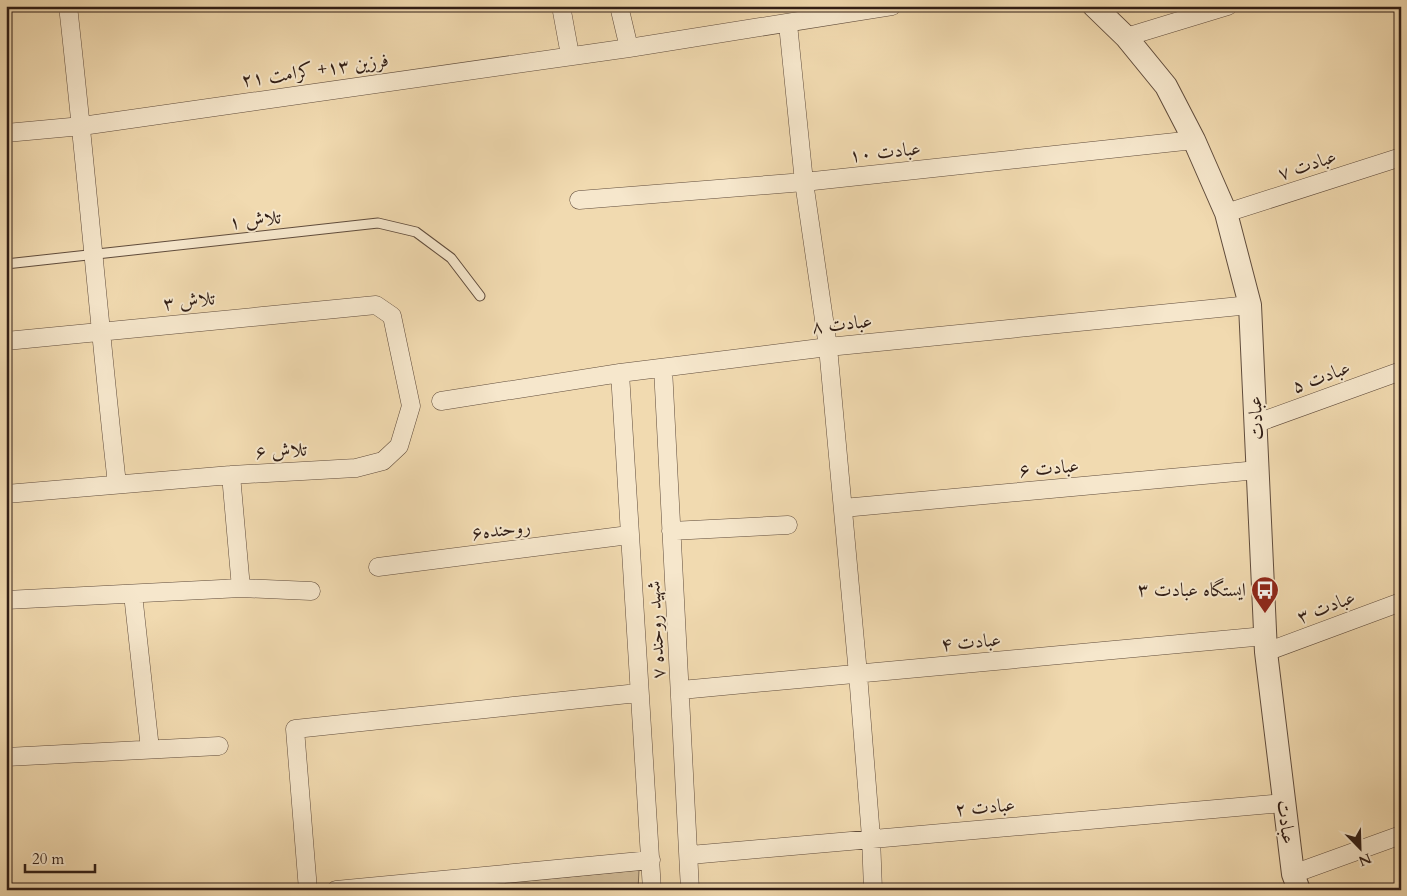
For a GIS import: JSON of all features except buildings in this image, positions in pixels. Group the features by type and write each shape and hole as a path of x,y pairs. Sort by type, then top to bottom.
{"street":[{"path":"68,6 82,126 100,332 117,484"},
{"path":"561,6 570,55"},
{"path":"620,6 629,48"},
{"name":"فرزین ۱۳+ کرامت ۲۱","path":"6,133 82,126 629,48 788,24 836,11 892,6"},
{"name":"عبادت","path":"1094,6 1126,37 1166,86 1194,140 1226,214 1250,305 1266,644 1291,884"},
{"path":"1126,37 1228,6"},
{"path":"788,24 804,182 828,347 858,674 871,837 873,890"},
{"name":"عبادت ۱۰","path":"579,200 804,182 1194,140"},
{"name":"عبادت ۷","path":"1226,214 1401,157"},
{"name":"تلاش ۳","path":"6,341 376,304"},
{"name":"تلاش ۶","path":"6,494 232,474 356,468 384,461 399,446 411,406 392,316 376,304"},
{"name":"عبادت ۸","path":"441,401 663,368 828,347 1250,305"},
{"name":"شهید روحنده ۷","path":"663,368 690,855 690,890"},
{"name":"عبادت ۵","path":"1257,423 1401,371"},
{"name":"شهید روحنده ۷","path":"620,374 638,693 652,890"},
{"name":"عبادت ۶","path":"843,508 1258,470"},
{"path":"232,474 241,588"},
{"path":"672,531 788,525"},
{"name":"روحنده۶","path":"378,567 630,535"},
{"path":"6,600 241,588 311,591"},
{"path":"133,594 150,748"},
{"name":"عبادت ۳","path":"1266,644 1401,602"},
{"name":"عبادت ۴","path":"680,690 858,674 1266,644"},
{"path":"308,890 295,729 638,693"},
{"path":"6,757 150,748 219,746"},
{"name":"عبادت ۲","path":"690,855 871,837 1284,803"},
{"path":"1291,884 1401,835"},
{"path":"336,890 651,860"}],"lane":[{"name":"تلاش ۱","path":"6,264 378,223 416,232 450,258 480,296"}],"shaded area":[{"path":"639,870 638,890 506,890 505,883"}],"place":[{"name":"ایستگاه عبادت ۳","path":"1265,614"}]}
